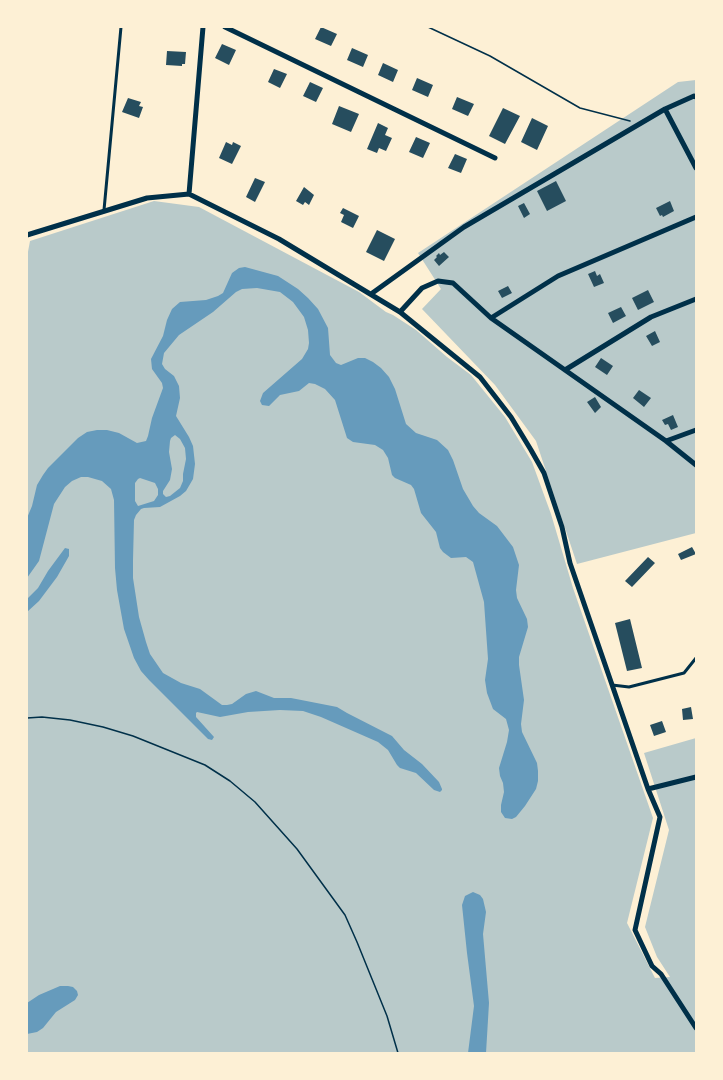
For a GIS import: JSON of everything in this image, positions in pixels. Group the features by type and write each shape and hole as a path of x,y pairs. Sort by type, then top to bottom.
{"street":[{"path":"189,194 203,27"},
{"path":"225,27 495,158"},
{"path":"371,294 464,227 665,109 696,97"},
{"path":"665,109 696,168"},
{"path":"27,235 147,198 189,194 279,239 400,312 480,377 511,417 544,473 562,527 570,563 648,789 660,817 634,930 652,966 661,974 696,1028"},
{"path":"491,318 558,276 696,217"},
{"path":"400,312 423,288 438,281 453,283 491,318 666,441 696,465"},
{"path":"565,370 651,317 696,299"},
{"path":"666,441 696,430"},
{"path":"648,789 696,777"}],"lane":[{"path":"104,212 121,27"},
{"path":"612,685 629,687 684,673 696,658"}],"path":[{"path":"428,27 490,56 580,108 639,124"},
{"path":"27,718 70,720 133,736 205,765 230,781 255,802 297,849 345,915 387,1016 398,1053"}],"shaded area":[{"path":"696,80 696,533 577,564 536,441 495,385 422,309 441,289 418,253 678,82"},
{"path":"154,201 199,207 359,292 416,330 471,375 505,417 532,462 653,818 627,923 655,978 670,977 657,957 645,927 669,830 644,753 696,738 696,1053 27,1053 27,257 30,241"}],"water":[{"path":"245,267 278,276 308,298 318,309 328,328 330,355 336,363 341,365 358,358 365,358 381,368 395,389 406,424 416,433 437,440 448,450 463,489 473,506 497,526 513,547 519,565 517,598 527,619 528,627 519,657 524,700 521,724 522,732 537,763 538,781 536,789 525,806 512,819 505,818 501,812 504,792 499,768 509,730 506,719 493,709 487,693 485,680 488,659 484,602 473,562 466,557 451,558 443,552 436,532 421,513 414,489 392,475 388,458 383,450 375,445 353,442 347,438 335,400 325,389 309,383 299,391 280,395 269,406 262,405 260,401 263,393 302,359 309,343 304,317 293,302 280,292 257,288 242,289 236,292 213,312 179,335 164,353 162,364 174,376 179,386 180,398 176,416 193,446 195,464 193,479 186,491 160,507 141,509 134,520 133,578 139,617 146,642 150,654 163,673 181,683 200,689 222,705 232,704 246,694 256,691 274,698 291,698 337,707 392,736 439,782 442,790 440,792 434,790 416,773 400,768 388,750 378,742 303,711 248,712 220,717 197,712 196,717 214,737 212,740 208,739 149,680 134,658 124,629 117,590 114,500 111,489 102,481 81,477 65,487 54,504 39,561 27,578 27,518 37,485 43,475 78,438 87,432 107,430 119,433 137,443 146,441 163,388 152,369 151,359 163,336 172,309 180,302 206,300 223,293 232,273","holes":["175,435 185,448 183,481 180,488 166,497 163,491 170,480 172,469 170,441","140,478 155,483 158,495 154,501 138,506 135,501 135,483"]},
{"path":"65,548 69,549 69,556 57,577 39,601 27,612 27,599 38,588"},
{"path":"473,892 483,899 486,912 483,934 489,1003 486,1053 468,1053 474,1006 462,905 465,896"},
{"path":"60,986 73,987 78,995 75,1000 56,1012 43,1028 27,1034 27,1003"}],"building":[{"path":"321,27 337,34 331,46 315,39"},
{"path":"222,44 236,50 229,65 215,58"},
{"path":"352,48 368,55 363,67 347,60"},
{"path":"167,51 186,52 185,64 182,66 166,65"},
{"path":"383,63 398,70 393,82 378,75"},
{"path":"274,69 287,74 280,88 268,82"},
{"path":"417,78 433,85 428,97 412,90"},
{"path":"310,82 323,88 316,102 303,96"},
{"path":"457,97 474,104 468,116 452,109"},
{"path":"128,98 141,102 139,106 143,107 139,118 122,112"},
{"path":"339,106 359,114 351,132 332,124"},
{"path":"503,108 520,116 505,144 489,136"},
{"path":"532,118 548,126 537,150 521,142"},
{"path":"378,123 388,128 385,135 392,138 386,151 379,148 377,153 367,149"},
{"path":"416,137 430,143 423,158 409,152"},
{"path":"226,142 232,145 233,142 241,146 232,164 219,158"},
{"path":"455,154 467,159 461,173 448,168"},
{"path":"255,178 265,182 255,202 246,197"},
{"path":"556,181 566,201 547,211 537,191"},
{"path":"304,187 314,195 309,205 296,201"},
{"path":"670,201 674,211 663,217 660,216 656,208"},
{"path":"524,203 530,214 524,218 518,206"},
{"path":"343,208 359,216 353,228 341,222 344,215 340,213"},
{"path":"377,230 395,239 384,261 366,252"},
{"path":"444,252 449,257 439,266 434,260 439,253 440,255"},
{"path":"595,271 597,276 600,274 604,283 594,287 588,274"},
{"path":"508,286 512,293 502,298 498,291"},
{"path":"648,290 654,302 638,310 632,298"},
{"path":"621,307 626,316 613,323 608,313"},
{"path":"655,331 660,342 652,346 646,336"},
{"path":"601,358 613,366 607,375 595,367"},
{"path":"639,390 651,398 644,407 633,398"},
{"path":"595,397 601,407 595,413 587,402"},
{"path":"673,415 678,427 671,430 662,420"},
{"path":"692,547 696,554 681,560 678,554"},
{"path":"648,557 655,563 632,587 625,581"},
{"path":"630,619 642,668 627,671 615,623"},
{"path":"691,707 693,719 683,720 682,709"},
{"path":"662,721 666,732 654,736 650,725"}]}
